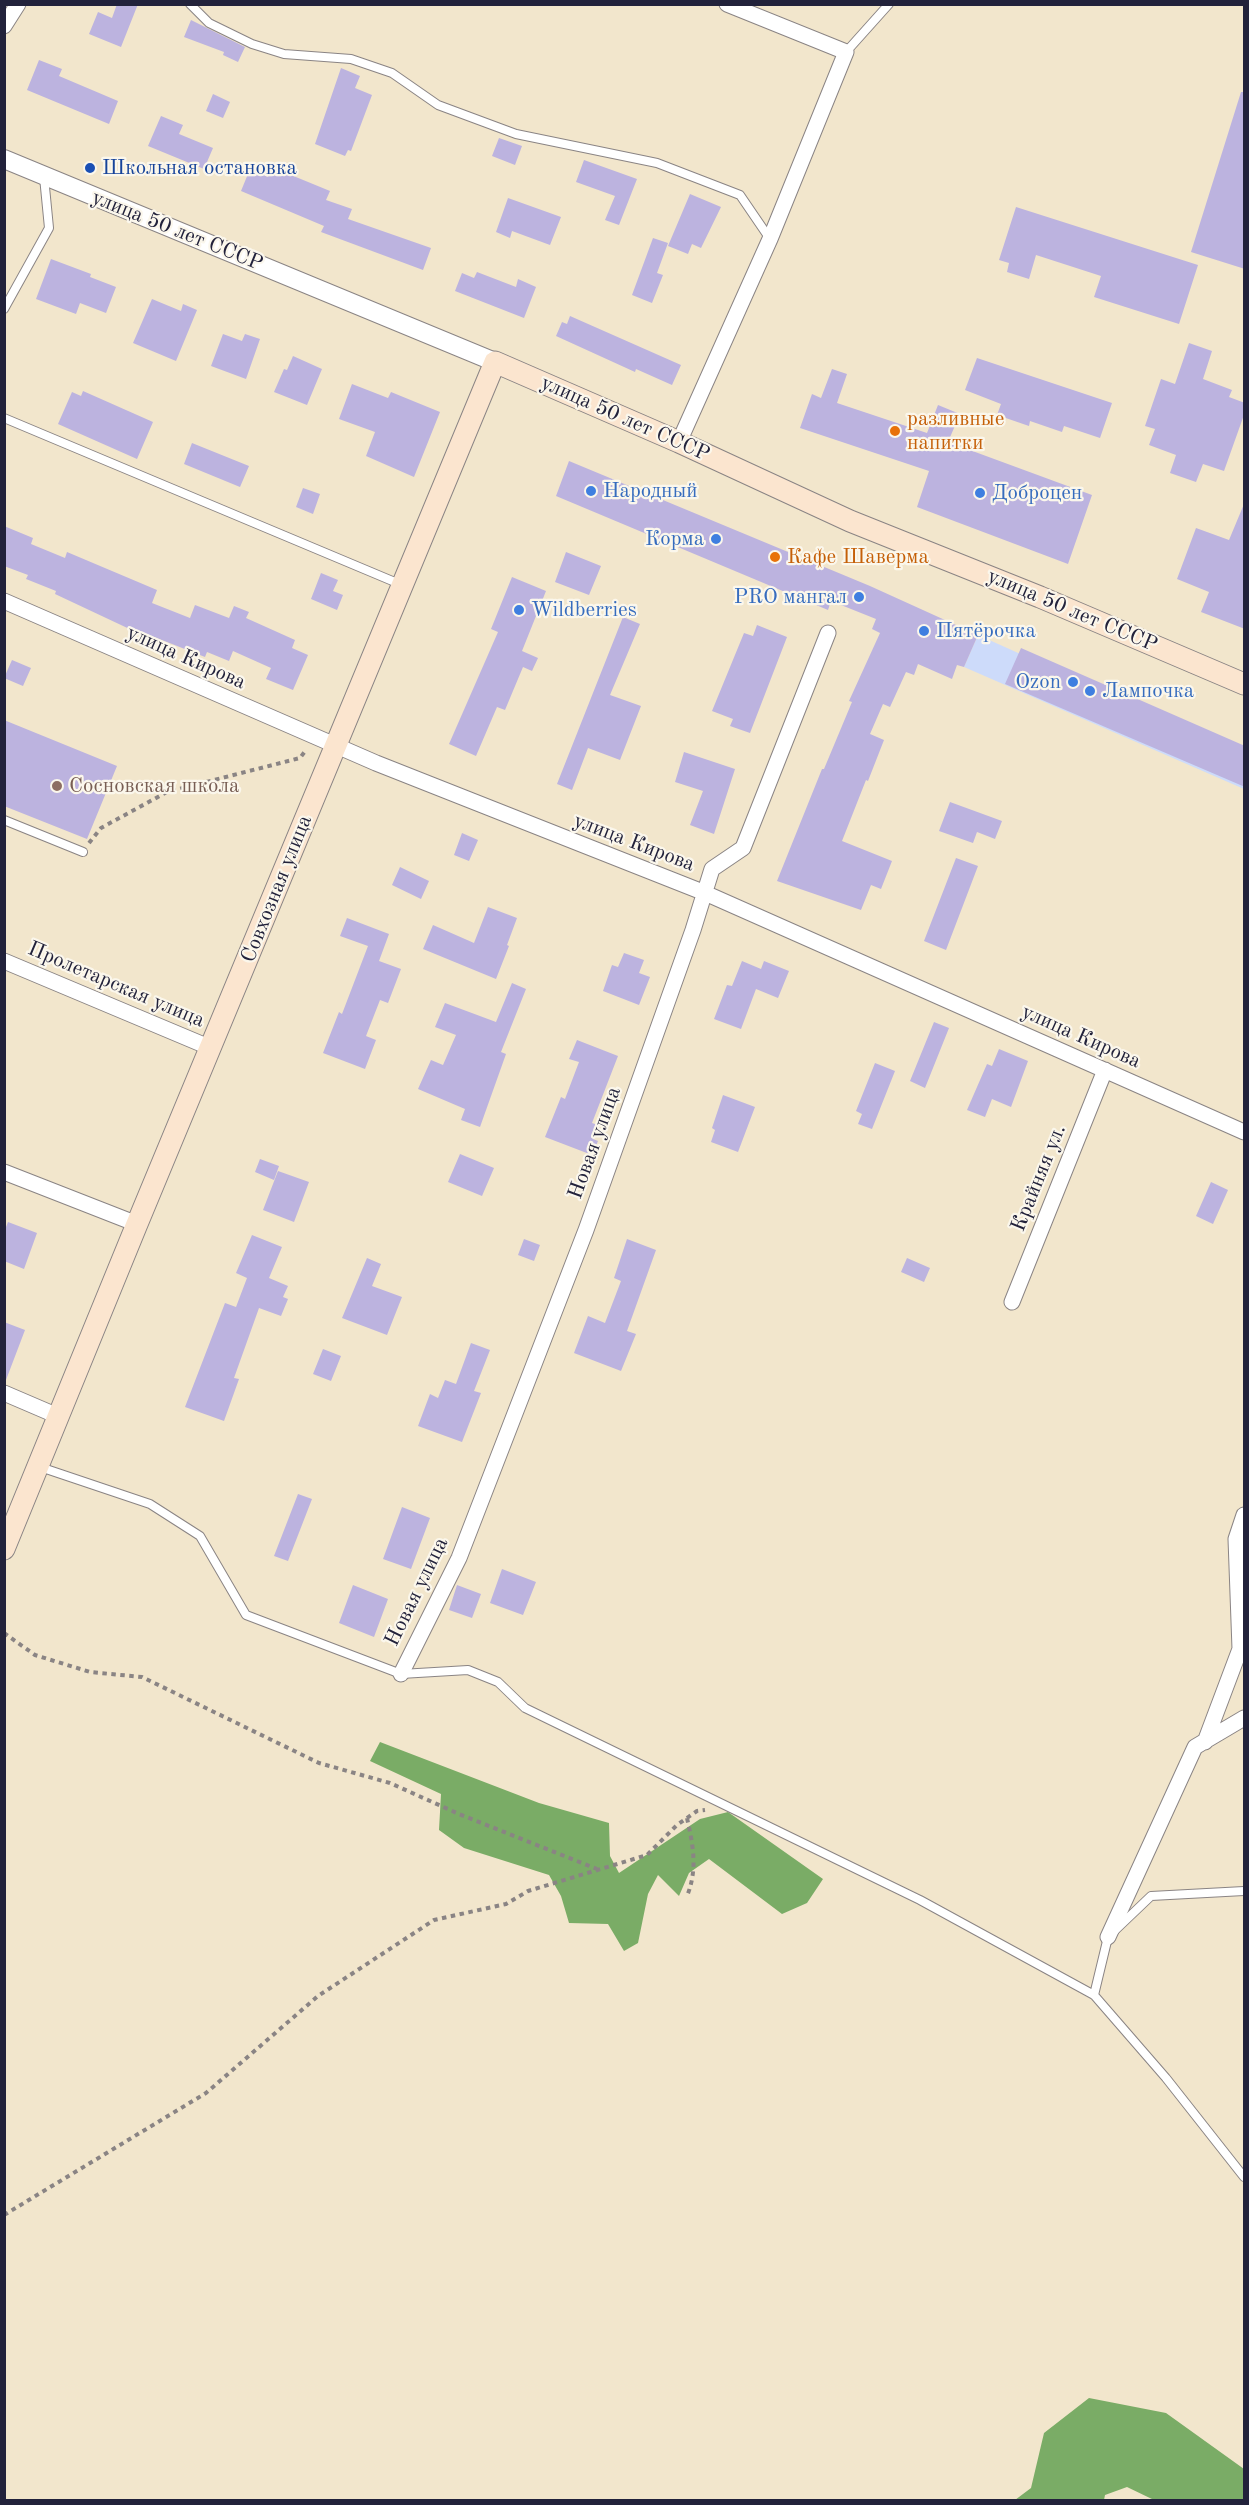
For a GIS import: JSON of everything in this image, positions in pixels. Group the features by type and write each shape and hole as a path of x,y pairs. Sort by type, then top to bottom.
{"main road":[{"name":"улица 50 лет СССР","path":"495,362 679,442 850,521 1040,597 1245,684"},
{"name":"Совхозная улица","path":"4,1549 211,1048 326,742 403,585 495,362"}],"street":[{"path":"4,26 18,4"},
{"path":"679,442 770,239 846,52 727,4"},
{"name":"улица 50 лет СССР","path":"4,159 495,362"},
{"name":"улица Кирова","path":"4,601 326,742 705,893 1245,1132"},
{"name":"Новая улица","path":"400,1674 463,1547 586,1230 712,869 743,848 828,633"},
{"name":"Пролетарская улица","path":"4,961 211,1048"},
{"name":"Крайняя ул.","path":"1012,1302 1105,1070"},
{"path":"4,1172 137,1224"},
{"path":"4,1393 60,1417"},
{"path":"1205,1742 1240,1649 1236,1539 1245,1515"},
{"path":"1108,1937 1195,1747 1245,1718"}],"lane":[{"path":"190,4 209,23 252,44 284,54 351,59 392,73 438,105 516,134 657,163 740,195 770,239"},
{"path":"846,52 889,4"},
{"path":"4,309 49,228 45,177"},
{"path":"4,418 403,585"},
{"path":"4,820 83,852"},
{"path":"39,1467 150,1504 200,1536 246,1615 400,1674 468,1670 498,1682 525,1708 920,1900 1094,1995 1166,2078 1245,2177"},
{"path":"1094,1995 1108,1937 1151,1896 1245,1891"}],"path":[{"path":"83,852 101,828 167,792 300,758 326,742"},
{"path":"4,1633 35,1655 90,1672 141,1677 319,1763 390,1783 459,1814 597,1869"},
{"path":"4,2215 206,2093 318,1996 434,1920 506,1904 528,1891 647,1855 677,1825 696,1811 727,1807"},
{"path":"687,1818 694,1851 694,1880 687,1896"}],"shaded area":[{"path":"978,635 1244,754 1244,789 964,667"}],"green space":[{"path":"380,1742 539,1803 609,1823 610,1856 619,1873 700,1819 728,1812 823,1879 807,1903 782,1914 709,1859 689,1873 679,1896 658,1875 648,1894 638,1943 624,1951 608,1924 569,1923 561,1896 549,1875 464,1848 439,1830 441,1794 370,1761"},
{"path":"1089,2398 1166,2413 1244,2469 1244,2500 1154,2500 1127,2487 1105,2495 1104,2500 1015,2500 1031,2488 1044,2433"}],"building":[{"path":"117,4 138,4 121,47 89,34 98,12 112,18"},
{"path":"191,20 245,47 238,62 223,55 224,52 184,37"},
{"path":"39,60 62,69 59,76 118,101 109,124 27,90"},
{"path":"341,68 360,76 355,88 372,95 351,151 348,150 345,156 315,144"},
{"path":"1241,92 1245,92 1245,269 1191,252"},
{"path":"213,94 230,102 223,118 206,111"},
{"path":"161,116 183,125 179,134 213,148 204,169 148,146"},
{"path":"499,138 522,146 515,165 492,156"},
{"path":"584,160 637,179 619,225 605,220 615,196 576,182"},
{"path":"273,164 292,172 291,175 330,191 326,200 352,209 348,219 431,248 423,270 321,232 324,226 241,191 250,169 268,177"},
{"path":"690,194 721,207 701,248 692,244 688,254 668,246"},
{"path":"508,198 561,217 550,245 512,231 510,238 496,232"},
{"path":"1016,207 1198,265 1179,324 1094,297 1101,276 1036,255 1029,279 1007,272 1009,263 999,260"},
{"path":"653,238 668,243 657,273 663,275 652,303 632,295"},
{"path":"51,259 91,274 90,277 116,287 106,313 80,303 76,314 36,299"},
{"path":"477,272 516,287 518,279 536,287 524,318 455,291 462,273 474,278"},
{"path":"152,299 181,311 183,304 197,310 176,361 133,343"},
{"path":"570,316 681,365 672,385 636,369 635,372 556,336 562,322 567,324"},
{"path":"223,334 242,341 245,334 260,339 246,379 211,366"},
{"path":"1189,343 1212,351 1203,379 1232,390 1229,397 1245,403 1245,412 1224,471 1203,464 1196,482 1170,473 1176,455 1149,445 1155,429 1145,426 1161,379 1175,384"},
{"path":"293,356 322,369 307,405 274,392 284,369 287,370"},
{"path":"977,358 1112,403 1100,438 1064,426 1062,432 1030,421 1029,426 997,415 1001,404 965,390"},
{"path":"832,369 847,374 837,403 927,433 938,405 960,414 948,442 1092,495 1068,564 917,507 929,471 800,428 812,394 821,398"},
{"path":"352,384 388,398 391,392 440,412 414,477 366,456 375,432 339,419"},
{"path":"83,391 153,422 137,459 58,424 72,392 81,396"},
{"path":"192,443 249,466 240,487 184,464"},
{"path":"569,461 870,586 978,635 964,667 957,665 952,679 918,664 914,675 906,672 890,707 883,704 870,734 884,740 842,841 892,861 881,889 871,885 861,910 777,881 852,702 849,701 880,633 872,629 876,619 831,601 828,610 556,496"},
{"path":"303,488 320,494 313,514 296,507"},
{"path":"1244,504 1245,629 1201,612 1209,592 1177,579 1196,528 1229,540"},
{"path":"4,526 33,538 31,544 65,558 67,552 157,590 152,603 190,618 195,605 229,618 234,606 249,612 246,618 295,640 292,648 308,655 293,690 266,679 271,668 233,651 229,661 207,652 205,657 139,631 138,633 55,594 56,591 26,579 28,575 4,566"},
{"path":"566,552 601,566 589,595 555,582"},
{"path":"321,573 338,580 333,591 343,595 337,610 311,599"},
{"path":"512,577 546,591 522,651 538,658 532,671 523,667 505,710 497,707 476,756 449,744 498,632 491,629"},
{"path":"623,617 640,624 610,695 641,706 620,760 588,748 572,790 557,784"},
{"path":"757,625 787,637 750,733 730,726 733,719 712,711 744,633 753,636"},
{"path":"1021,648 1245,746 1245,787 1005,684"},
{"path":"12,660 31,668 23,686 4,678"},
{"name":"Сосновская школа","path":"4,720 117,766 87,839 4,806"},
{"path":"684,752 735,769 714,834 690,825 703,791 675,782"},
{"path":"950,802 1002,821 995,839 977,832 973,843 939,831"},
{"path":"462,833 478,840 469,861 454,855"},
{"path":"956,858 978,866 946,950 924,941"},
{"path":"400,867 429,881 421,899 392,885"},
{"path":"488,907 517,918 496,979 423,949 433,925 474,943"},
{"path":"347,918 389,934 379,961 401,969 388,1003 380,1000 366,1036 376,1040 365,1069 323,1053 339,1012 342,1014 368,946 340,936"},
{"path":"624,953 644,960 639,973 650,977 639,1005 603,991 612,965 618,967"},
{"path":"742,961 761,969 764,961 789,971 778,998 756,989 741,1029 714,1019 727,985 732,986"},
{"path":"512,983 526,989 501,1052 506,1054 480,1127 461,1120 465,1109 418,1089 431,1060 443,1065 456,1035 435,1027 445,1003 496,1022"},
{"path":"934,1022 949,1028 925,1088 910,1081"},
{"path":"577,1040 618,1056 592,1123 598,1125 593,1139 598,1141 592,1155 545,1137 561,1097 565,1099 579,1062 569,1059"},
{"path":"999,1049 1028,1061 1011,1107 992,1099 985,1117 967,1110 987,1064 992,1066"},
{"path":"875,1063 895,1071 872,1129 858,1124 862,1114 856,1111"},
{"path":"723,1095 755,1107 738,1152 711,1142 715,1130 712,1128"},
{"path":"460,1154 494,1168 482,1196 448,1182"},
{"path":"260,1159 279,1166 274,1180 255,1172"},
{"path":"278,1171 309,1182 294,1222 263,1210"},
{"path":"1211,1182 1228,1190 1213,1224 1196,1216"},
{"path":"8,1222 37,1233 24,1269 4,1261 4,1232"},
{"path":"252,1235 282,1247 269,1278 288,1286 283,1297 288,1299 281,1316 259,1308 234,1378 239,1379 224,1421 185,1407 225,1303 236,1307 247,1278 236,1273"},
{"path":"524,1239 540,1245 534,1261 518,1255"},
{"path":"627,1239 656,1250 627,1331 636,1334 621,1371 574,1353 588,1316 605,1323 621,1281 614,1278"},
{"path":"367,1258 381,1264 372,1286 402,1297 387,1335 342,1318"},
{"path":"907,1258 930,1268 924,1282 901,1272"},
{"path":"4,1322 25,1330 6,1380 4,1379"},
{"path":"471,1343 490,1350 474,1391 481,1393 462,1442 418,1426 430,1394 438,1398 445,1380 456,1384"},
{"path":"323,1349 341,1356 331,1381 313,1374"},
{"path":"298,1494 312,1499 288,1561 274,1556"},
{"path":"402,1507 430,1518 411,1569 383,1559"},
{"path":"502,1569 536,1582 523,1615 490,1603"},
{"path":"353,1585 388,1599 374,1637 339,1623"},
{"path":"457,1585 481,1594 472,1618 449,1610"}],"place":[{"name":"Школьная остановка","path":"90,168"},
{"name":"разливные напитки","path":"895,431"},
{"name":"Народный","path":"591,491"},
{"name":"Доброцен","path":"980,493"},
{"name":"Корма","path":"716,539"},
{"name":"Кафе Шаверма","path":"775,557"},
{"name":"PRO мангал","path":"859,597"},
{"name":"Wildberries","path":"519,610"},
{"name":"Пятёрочка","path":"924,631"},
{"name":"Ozon","path":"1073,682"},
{"name":"Лампочка","path":"1090,691"},
{"name":"Сосновская школа","path":"57,786"}]}
